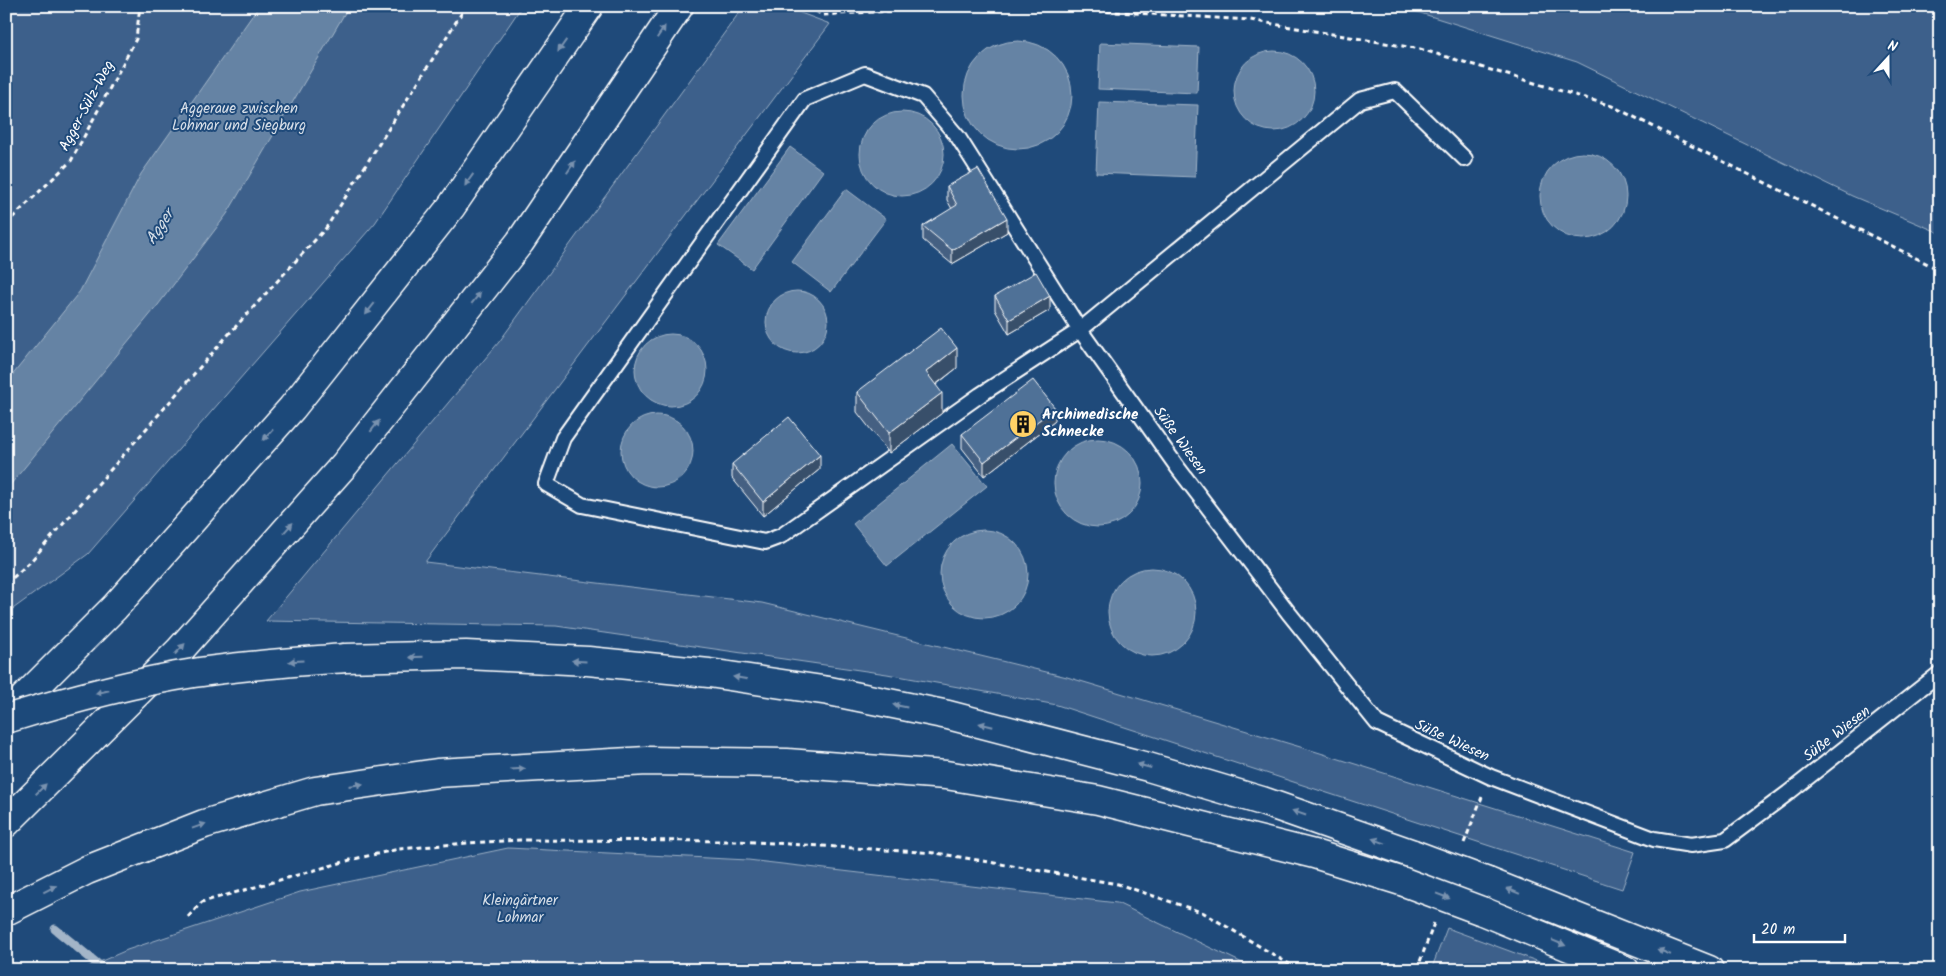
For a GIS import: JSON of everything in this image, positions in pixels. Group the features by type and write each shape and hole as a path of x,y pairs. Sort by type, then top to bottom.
{"highway":[{"path":"6,716 115,607 292,408 451,207 590,6"},
{"path":"6,823 179,651 345,464 520,242 679,6"},
{"path":"6,719 119,688 194,673 269,663 345,658 466,655 588,661 709,673 829,691 948,715 1148,767 1272,804 1413,854 1710,970"},
{"path":"6,911 87,870 204,824 315,791 437,773 647,761 787,763 956,776 1098,800 1314,854 1404,882 1482,911 1625,970"}],"lane":[{"name":"Süße Wiesen","path":"1080,330 980,395 781,536 765,542 582,505 546,484 562,438 805,100 865,74 923,96 958,137 1080,330 1178,468 1288,612 1377,723 1491,777 1654,839 1691,845 1725,840 1788,793 1940,673"},
{"path":"1080,330 1360,100 1395,91 1465,159"}],"path":[{"name":"Agger-Sülz-Weg","path":"6,224 71,161 136,39 140,6"},
{"path":"6,584 30,562 228,335 326,228 466,6"},
{"path":"808,6 822,15 976,6"},
{"path":"1017,6 1250,20 1420,48 1612,106 1940,270"},
{"path":"1462,846 1491,777"},
{"path":"188,917 202,902 354,859 399,849 468,842 520,840 739,841 936,854 1118,884 1204,914 1299,970"},
{"path":"1417,970 1435,920"}],"green space":[{"name":"Aggeraue zwischen Lohmar und Siegburg","path":"6,6 522,6 375,223 88,554 6,614"},
{"path":"744,6 782,6 830,24 425,562 762,603 1067,677 1317,752 1635,852 1622,889 1057,705 887,674 556,626 266,621 499,342"},
{"path":"1398,6 1940,6 1940,233 1852,196 1577,62"},
{"name":"Kleingärtner Lohmar","path":"508,848 748,860 1117,903 1257,970 81,970 127,950 300,892"},
{"path":"1447,928 1561,970 1431,970"}],"water":[{"name":"Agger","path":"259,6 349,6 227,214 158,305 6,490 6,383 80,291 141,174"},
{"path":"1018,41 1039,45 1056,57 1068,74 1072,95 1068,116 1056,133 1039,145 1018,149 997,145 980,133 968,116 964,95 968,74 980,57 997,45"},
{"path":"1100,43 1199,47 1197,93 1098,89"},
{"path":"1266,51 1282,51 1303,62 1314,83 1314,99 1303,120 1282,131 1266,131 1252,125 1240,113 1234,99 1234,83 1240,69 1252,57"},
{"path":"1099,102 1198,105 1195,177 1096,173"},
{"path":"902,112 925,119 937,131 944,154 937,177 925,189 902,196 879,189 867,177 860,154 867,131 879,119"},
{"path":"790,147 823,171 752,269 718,245"},
{"path":"1583,153 1600,156 1614,165 1623,179 1626,196 1623,213 1614,227 1600,236 1583,239 1566,236 1552,227 1543,213 1540,196 1543,179 1552,165 1566,156"},
{"path":"846,189 886,219 831,292 792,262"},
{"path":"791,291 803,291 819,300 826,310 828,322 826,334 819,344 803,353 791,353 780,348 771,339 766,328 766,316 771,305 780,296"},
{"path":"678,334 697,344 705,356 707,370 705,384 697,396 685,404 664,406 645,396 637,384 635,363 645,344 657,336"},
{"path":"657,415 677,421 687,431 693,451 687,471 677,481 657,487 637,481 627,471 621,451 627,431 637,421"},
{"path":"1098,439 1115,442 1129,452 1139,466 1142,483 1139,500 1129,514 1115,524 1098,527 1081,524 1067,514 1057,500 1054,483 1057,466 1067,452 1081,442"},
{"path":"952,444 987,486 887,566 853,524"},
{"path":"984,530 1001,533 1015,543 1025,557 1028,574 1025,591 1015,605 1001,615 984,618 967,615 953,605 943,591 940,574 943,557 953,543 967,533"},
{"path":"1152,568 1169,571 1183,581 1193,595 1196,612 1193,629 1183,643 1169,653 1152,656 1135,653 1121,643 1111,629 1108,612 1111,595 1121,581 1135,571"}],"building":[{"path":"978,169 1007,218 952,250 923,226 957,205 947,186"},
{"path":"1036,272 1050,296 1009,320 995,296"},
{"path":"941,328 957,348 926,372 942,393 889,433 857,392"},
{"path":"1033,380 1055,408 984,462 962,434"},
{"path":"789,417 820,455 763,502 732,464"}],"waterway":[{"path":"55,929 105,970"}],"place":[{"name":"Archimedische Schnecke","path":"1023,424"}]}
